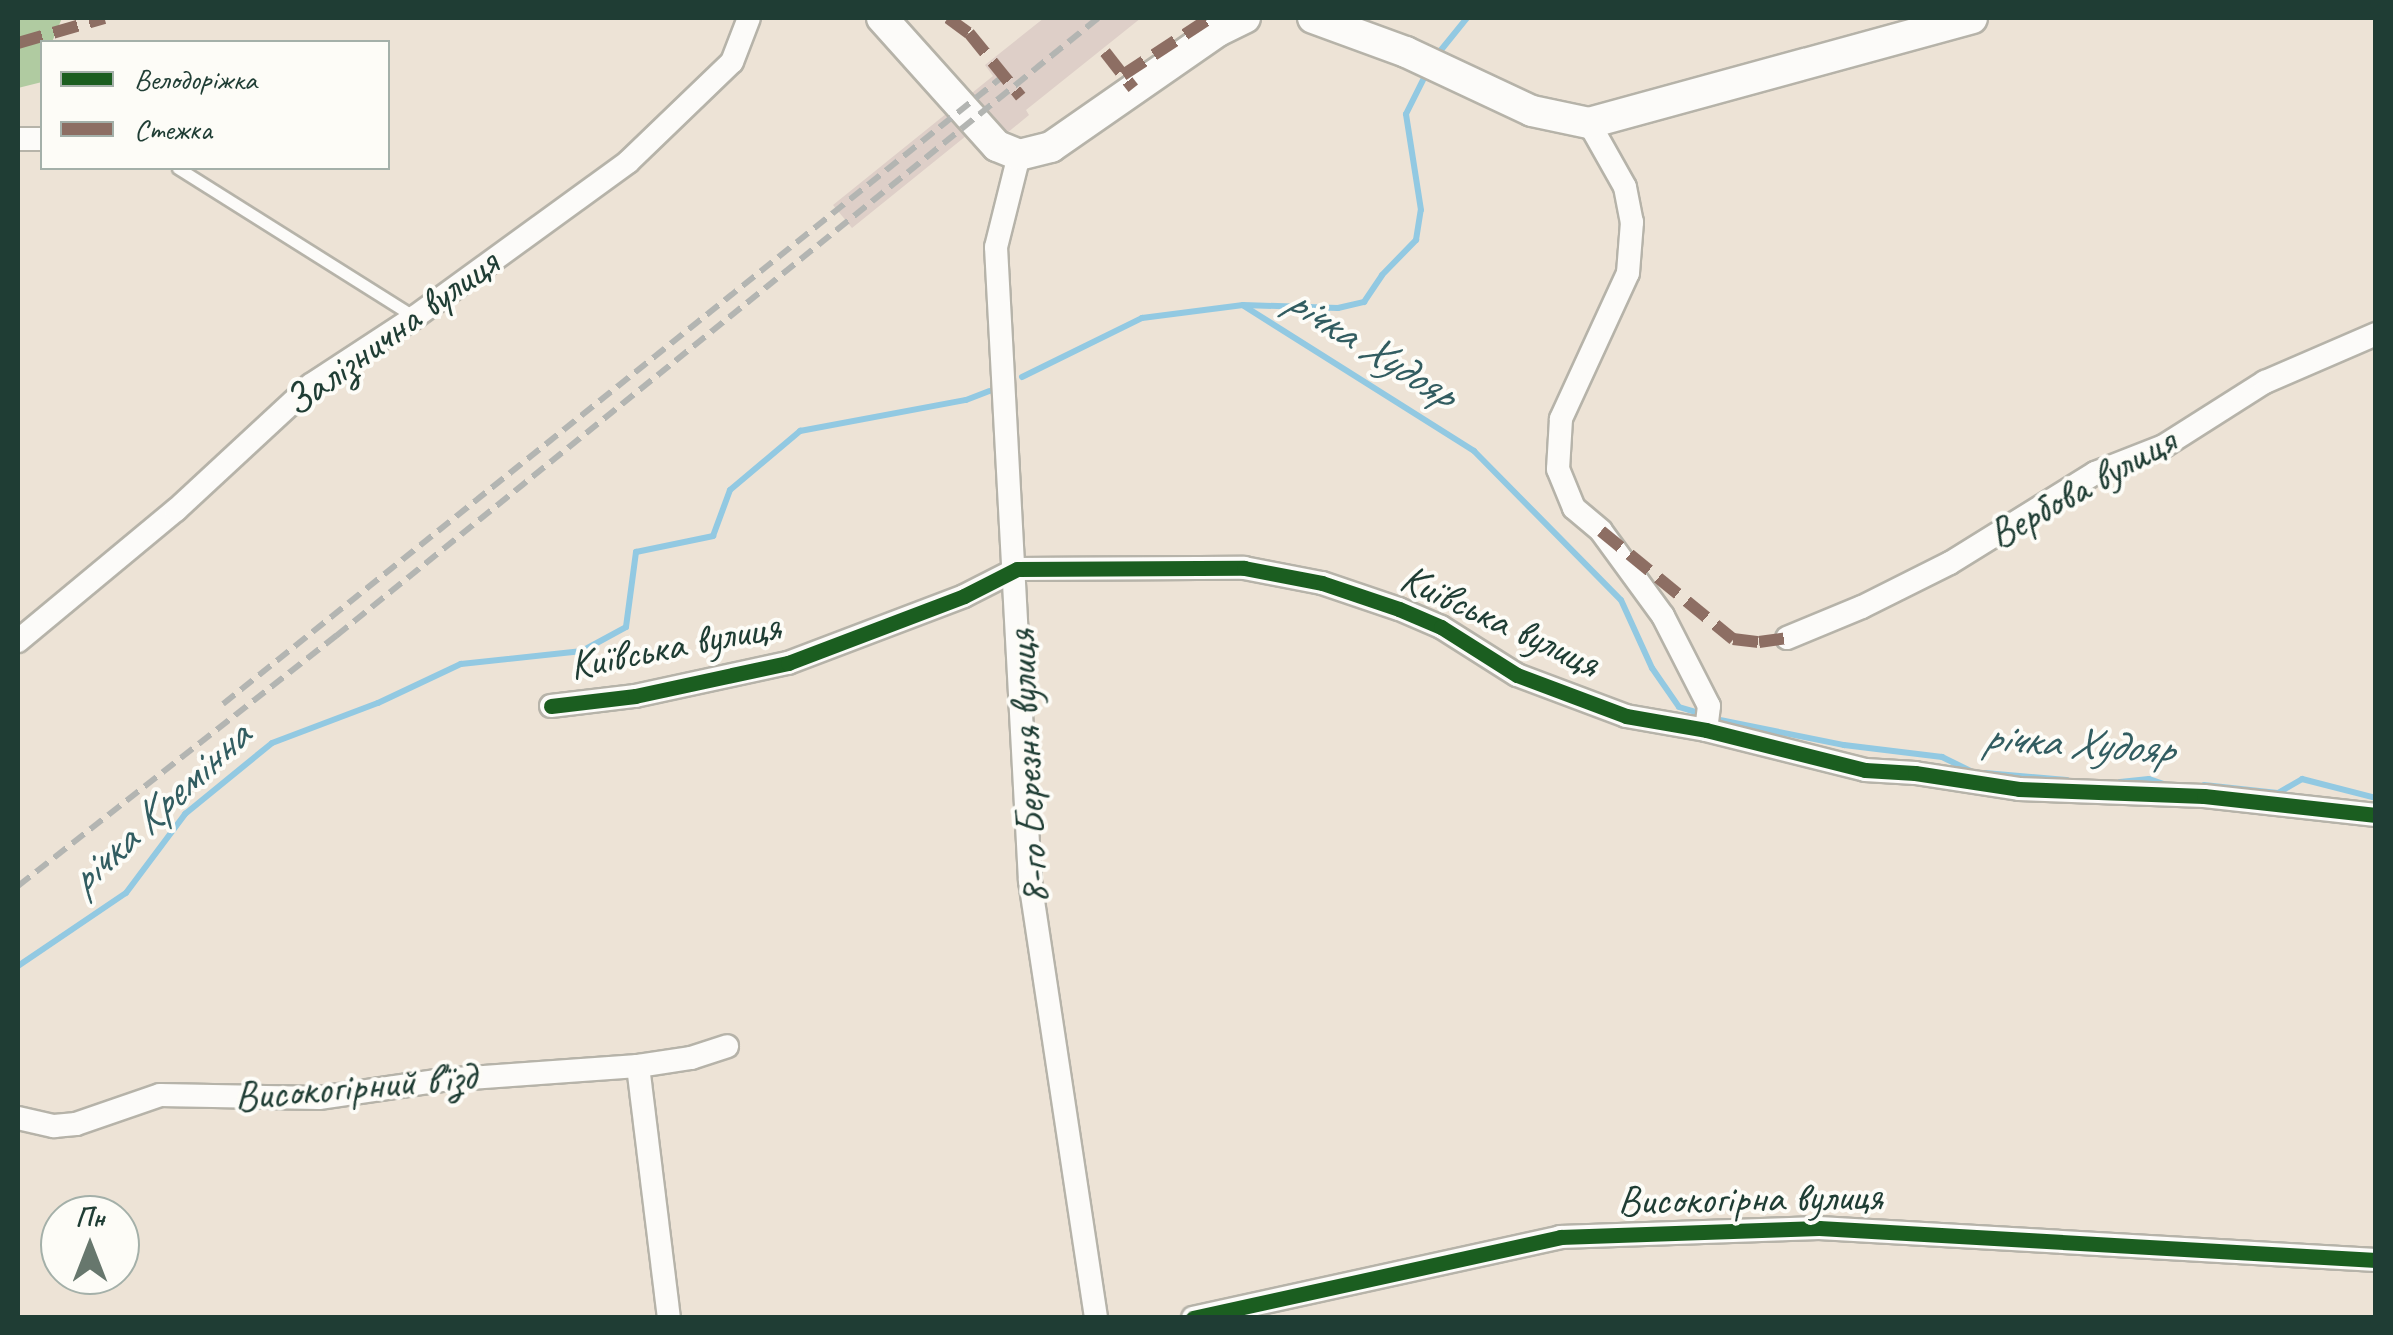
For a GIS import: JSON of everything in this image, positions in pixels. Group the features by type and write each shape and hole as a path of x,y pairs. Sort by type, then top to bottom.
{"street":[{"name":"Залізнична вулиця","path":"18,641 176,510 311,385 415,318 628,162 732,62 749,18"},
{"path":"882,18 997,146 1019,155 1050,147 1218,31 1245,18"},
{"path":"1313,18 1406,52 1532,111 1589,123 1972,18"},
{"path":"1589,123 1625,186 1632,222 1628,273 1560,418 1558,469 1574,508 1610,542 1662,616 1709,706 1706,730"},
{"name":"8-го Березня вулиця","path":"1019,155 996,247 1017,570 1030,880 1096,1318"},
{"name":"Вербова вулиця","path":"1787,638 1862,608 1950,563 2095,474 2164,446 2265,382 2376,334"},
{"name":"Київська вулиця","path":"551,706 668,690 788,663 964,596 1017,570 1140,566 1275,572 1399,608 1441,628 1517,675 1626,716 1706,730 1864,770 1915,773 2019,789 2204,796 2376,815"},
{"name":"Високогірний в'їзд","path":"18,1118 54,1126 76,1124 160,1095 292,1100 442,1080 638,1066 691,1058 728,1046"},
{"path":"638,1066 669,1318"},
{"name":"Високогірна вулиця","path":"1193,1318 1560,1237 1819,1228 2376,1260"}],"lane":[{"path":"181,170 415,318"}],"shaded area":[{"path":"1044,18 1141,18 1026,110 1029,115 1007,133 992,115 852,228 833,205 993,76 985,65"}],"green space":[{"path":"18,18 62,18 53,40 40,40 40,82 18,88"}],"waterway":[{"name":"річка Кремінна","path":"1437,55 1467,18"},
{"name":"річка Кремінна","path":"1022,377 1142,318 1243,305 1338,308 1364,302 1382,275 1416,240 1421,210 1406,114 1428,70"},
{"name":"річка Худояр","path":"1244,306 1474,451 1621,600 1652,668 1679,707 1695,712"},
{"name":"річка Кремінна","path":"18,966 126,893 185,814 272,743 378,703 461,664 582,651 626,627 636,552 713,536 730,490 800,431 966,400 989,391"},
{"name":"річка Худояр","path":"1715,719 1844,745 1942,757 1973,772"},
{"name":"річка Худояр","path":"1985,773 2067,780"},
{"name":"річка Худояр","path":"2120,782 2149,779 2166,785"},
{"name":"річка Худояр","path":"2204,785 2278,793 2302,779 2376,798"}],"railway":[{"path":"18,886 336,636 1098,18"},
{"path":"223,704 1002,77"}],"marked path":[{"path":"18,43 104,18"},
{"path":"948,18 969,33 1021,97"},
{"path":"1123,75 1210,18"},
{"path":"1105,52 1133,88"},
{"path":"1601,531 1733,639 1759,642 1787,638"}],"cycle path":[{"path":"551,706 635,696 788,663 964,596 1017,569 1244,568 1322,583 1399,609 1441,627 1517,675 1626,716 1706,730 1865,770 1915,773 2019,789 2204,796 2376,815"},
{"path":"1193,1318 1560,1237 1819,1228 2376,1260"}]}
